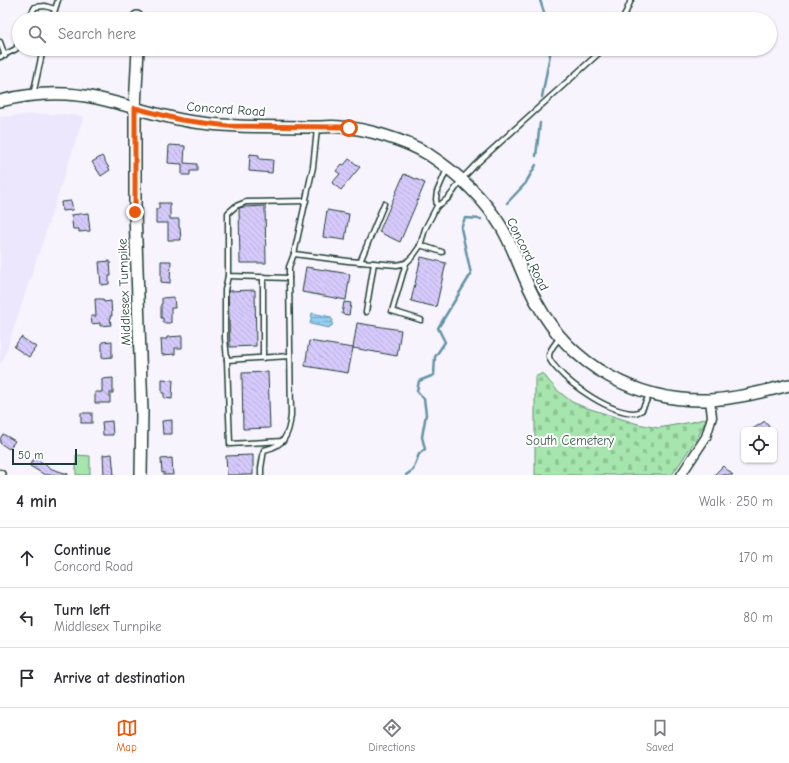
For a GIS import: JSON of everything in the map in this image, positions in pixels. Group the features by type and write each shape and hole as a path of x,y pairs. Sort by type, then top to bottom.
{"main road":[{"name":"Middlesex Turnpike","path":"138,56 135,108 135,212 142,412 141,475"},
{"name":"Concord Road","path":"0,101 33,95 81,95 181,120 228,126 342,127 369,132 400,141 426,153 448,168 483,201 501,227 537,305 544,316 560,337 593,366 635,388 665,397 680,399 710,400 789,385"}],"street":[{"path":"681,475 706,437 712,417 710,400"}],"lane":[{"path":"54,12 58,0"},
{"path":"626,12 631,0"},
{"path":"32,12 35,7 45,6 55,8"},
{"path":"0,42 5,56"},
{"path":"0,57 12,52"},
{"path":"33,95 41,56"},
{"path":"437,206 444,203 451,196 475,165 596,56"},
{"path":"261,475 264,450 277,446 283,441 290,427 289,267 294,254 313,167 317,126"},
{"path":"421,320 392,311 406,263 413,256 420,245 425,229 437,206 436,199 438,192 448,168"},
{"path":"283,441 230,444 225,338 225,290 228,276 228,213 236,206 246,202 306,201"},
{"path":"360,262 384,204"},
{"path":"420,245 442,252"},
{"path":"294,254 397,265 406,263"},
{"path":"366,312 374,263"},
{"path":"228,276 289,278"},
{"path":"263,277 263,358"},
{"path":"560,337 549,355 552,363 569,381 599,402 634,413 642,410 650,393"},
{"path":"227,360 290,356"}],"shaded area":[{"path":"35,114 84,116 4,358 0,365 0,117"}],"green space":[{"name":"South Cemetery","path":"543,373 557,390 572,402 638,424 658,428 707,418 699,435 672,475 535,475 535,377"},
{"path":"76,455 90,456 90,475 76,475"}],"water":[{"path":"312,313 331,317 333,320 332,326 329,328 310,324"}],"building":[{"path":"169,145 185,146 184,163 197,164 197,171 190,171 190,175 182,175 182,164 168,163"},
{"path":"250,154 259,155 259,159 273,160 272,173 249,171"},
{"path":"102,156 110,170 101,176 92,162"},
{"path":"349,159 360,167 341,190 332,183 340,174 336,171"},
{"path":"404,174 425,183 400,242 379,232"},
{"path":"71,201 73,210 62,211 61,202"},
{"path":"159,203 170,203 170,219 179,219 181,240 168,240 168,223 156,223 156,209 159,209"},
{"path":"265,206 266,263 240,263 239,208"},
{"path":"327,210 349,214 345,240 323,237"},
{"path":"88,213 90,231 79,232 79,229 73,229 71,215"},
{"path":"421,257 446,263 436,307 411,301"},
{"path":"110,261 111,276 109,276 109,284 101,285 99,262"},
{"path":"161,261 171,261 170,283 161,282"},
{"path":"306,267 350,274 346,300 302,292"},
{"path":"255,290 256,346 230,347 228,291"},
{"path":"174,297 175,308 171,308 171,323 163,323 163,318 161,318 162,298"},
{"path":"95,299 103,299 104,302 111,301 111,325 100,326 100,323 92,324 91,316 96,316"},
{"path":"344,302 351,303 349,315 342,314"},
{"path":"357,323 401,330 397,356 353,348"},
{"path":"182,336 182,348 175,348 175,354 162,355 161,339"},
{"path":"21,337 36,347 29,357 14,347"},
{"path":"112,341 112,357 102,358 102,342"},
{"path":"309,341 353,348 348,373 305,366"},
{"path":"268,372 270,428 243,429 242,373"},
{"path":"113,378 113,393 110,393 110,403 95,403 95,392 102,392 102,379"},
{"path":"162,379 173,380 172,399 164,398 164,393 162,393"},
{"path":"81,413 92,413 92,423 81,423"},
{"path":"172,420 172,434 163,434 162,421"},
{"path":"112,421 113,435 103,435 102,422"},
{"path":"765,421 769,427 756,427"},
{"path":"3,434 15,441 9,449 0,443 0,439"},
{"path":"112,454 114,475 104,475 103,455"},
{"path":"253,455 253,475 227,475 226,456"},
{"path":"35,458 52,469 68,475 45,475 30,466"},
{"path":"172,458 173,475 164,475 164,472 162,473 161,459"},
{"path":"723,466 733,475 714,475"}],"waterway":[{"path":"540,0 544,12"},
{"path":"542,97 550,56"},
{"path":"536,156 540,123"},
{"path":"507,203 525,184 536,165"},
{"path":"406,475 413,470 419,454 425,449 422,437 426,414 424,399 417,391 419,381 434,375 435,357 445,342 438,328 471,274 461,228 465,218 481,219"}],"route":[{"path":"135,212 135,108 181,120 228,126 304,126 349,128"}]}
